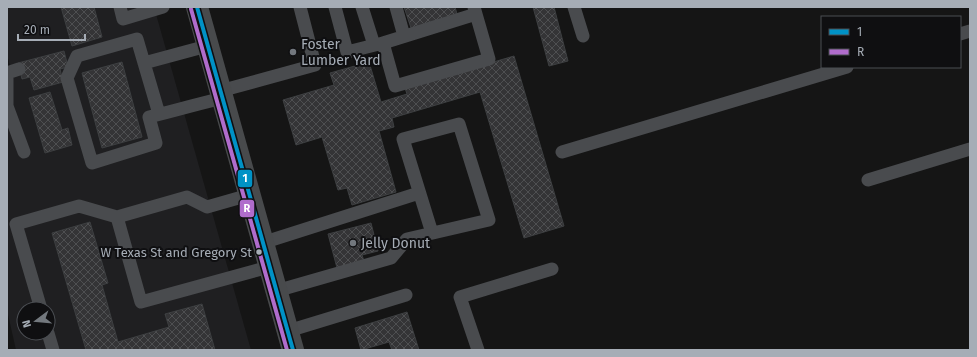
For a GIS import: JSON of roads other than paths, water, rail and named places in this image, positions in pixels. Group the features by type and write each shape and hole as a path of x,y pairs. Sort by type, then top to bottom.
{"main road":[{"path":"197,7 290,341"}],"lane":[{"path":"120,7 123,18 163,7"},
{"path":"159,114 137,39 71,56 67,78 92,163 156,143 149,117 159,114 221,95 315,65 300,7"},
{"path":"335,7 347,52 379,44 404,36 475,11 489,59 395,86 379,44 362,7"},
{"path":"396,7 404,36"},
{"path":"574,7 583,36"},
{"path":"144,63 207,46"},
{"path":"562,152 844,68"},
{"path":"19,69 7,73 7,106 24,152"},
{"path":"276,291 391,258 407,238 432,233 489,220 459,124 403,139 432,233"},
{"path":"868,180 970,149"},
{"path":"262,243 420,193"},
{"path":"37,301 11,222 79,206 117,218 188,197 207,207 249,195"},
{"path":"117,218 141,302 269,267"},
{"path":"478,350 460,297 552,269"},
{"path":"290,341 406,295"}],"place":[{"name":"Foster Lumber Yard","path":"293,52"},
{"name":"Jelly Donut","path":"353,243"},
{"name":"W Texas St and Gregory St","path":"259,252"}]}
